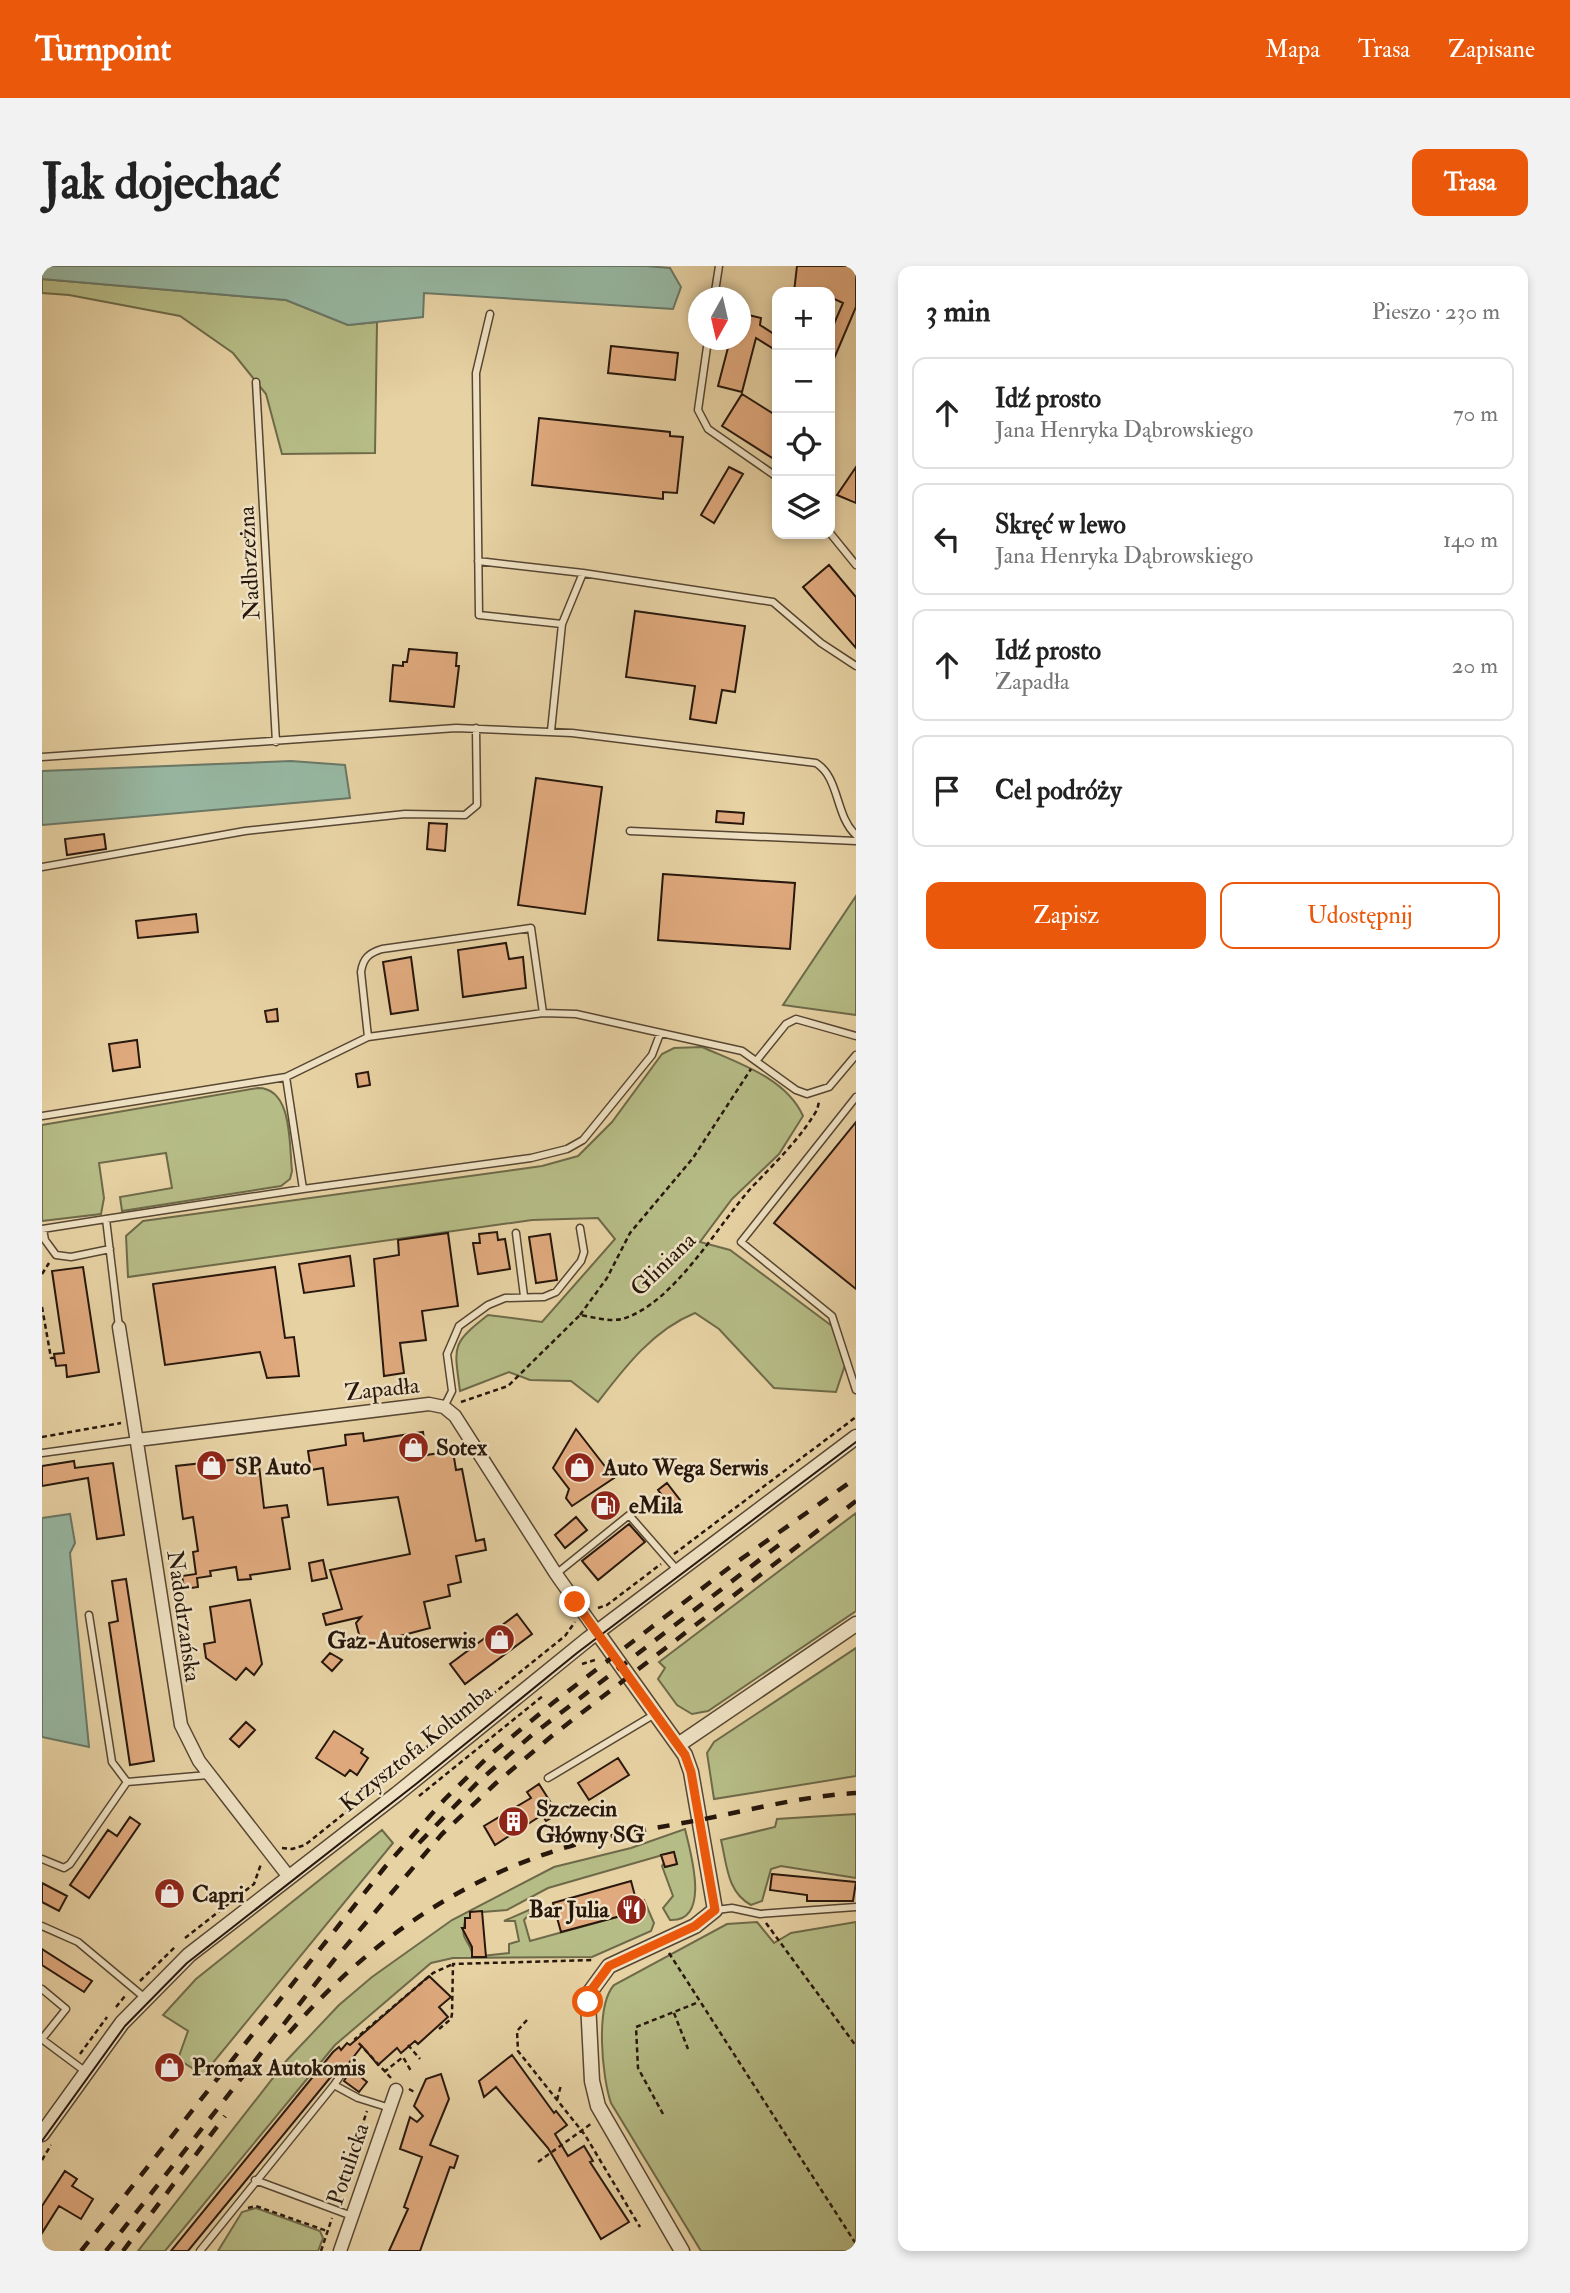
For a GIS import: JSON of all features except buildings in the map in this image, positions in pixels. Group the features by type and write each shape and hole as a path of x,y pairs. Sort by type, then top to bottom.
{"street":[{"name":"Nadodrzańska","path":"119,1327 177,1712 192,1750 289,1877"},
{"name":"Zapadła","path":"137,1440 429,1404 444,1407 455,1416 556,1574 597,1632"},
{"name":"Krzysztofa Kolumba","path":"49,2136 86,2072 145,1998 189,1955 597,1632 856,1437"},
{"path":"678,1745 856,1624"},
{"path":"597,1632 678,1745 691,1772 715,1910 695,1926 609,1966 590,1992 591,2068 598,2106 682,2251"},
{"name":"Potulicka","path":"340,2251 396,2085"}],"lane":[{"path":"716,287 719,266"},
{"path":"490,314 476,373 479,615 562,624"},
{"path":"706,350 699,395 701,421 708,429 776,476"},
{"name":"Nadbrzeżna","path":"256,382 276,742"},
{"path":"835,539 856,565"},
{"path":"478,561 583,573 773,602 821,643 856,666"},
{"path":"551,731 562,624 583,573"},
{"path":"42,757 456,728 551,731 816,763 829,777 843,817 856,835"},
{"path":"42,867 245,831 405,814 465,816 477,805 475,728"},
{"path":"630,831 856,841"},
{"path":"368,1037 361,972 363,961 372,952 531,928 543,1013"},
{"path":"42,1116 286,1077 368,1037 543,1013 576,1014 732,1048 757,1060 796,1090 807,1094 818,1093 829,1087 856,1055"},
{"path":"757,1060 786,1024 796,1019 856,1035"},
{"path":"110,1250 71,1256 56,1255 45,1240 42,1229 531,1158 567,1149 583,1140 652,1055 660,1034"},
{"path":"286,1077 303,1189"},
{"path":"856,1097 741,1242 832,1316 856,1390"},
{"path":"106,1219 119,1327"},
{"path":"444,1407 452,1391 447,1354 459,1326 488,1305 505,1298 544,1297 556,1292 581,1261 584,1252 580,1228"},
{"path":"516,1233 524,1296"},
{"path":"42,1453 137,1440"},
{"path":"556,1574 629,1515 678,1571"},
{"path":"89,1615 112,1762 127,1782"},
{"path":"548,1778 655,1714"},
{"path":"127,1782 209,1774"},
{"path":"42,1858 64,1868 71,1864 127,1782"},
{"path":"715,1910 732,1908 760,1914 856,1908"},
{"path":"42,1926 78,1942 145,1998"},
{"path":"42,1989 66,2009 43,2040 86,2072"},
{"path":"200,2251 345,2069"},
{"path":"334,2085 390,2108"},
{"path":"255,2180 352,2216"}],"path":[{"path":"444,1407 508,1386 580,1315 607,1278 631,1233 693,1158 757,1060"},
{"name":"Gliniana","path":"580,1315 622,1319 658,1297 697,1259 733,1210 797,1141 817,1110 818,1093"},
{"path":"42,1307 51,1358 54,1358"},
{"path":"591,1606 605,1606 856,1416"},
{"path":"42,1437 116,1426 123,1418"},
{"path":"277,1847 292,1849 305,1845 569,1633 575,1624 573,1615"},
{"path":"574,1671 590,1659 599,1659 604,1663"},
{"path":"415,1800 554,1687"},
{"path":"760,1914 856,2046"},
{"path":"663,1941 699,2003 856,2244"},
{"path":"416,2093 396,2085 355,2039 420,1982 453,1964 597,1960"},
{"path":"439,2029 451,2019 453,1964"},
{"path":"663,2114 638,2068 636,2027 699,2003"},
{"path":"673,2013 688,2049"},
{"path":"527,2020 517,2031 518,2051 581,2131 639,2227"},
{"path":"408,2045 420,2059"},
{"path":"384,2072 412,2051"},
{"path":"403,2057 411,2071"},
{"path":"557,2100 561,2085"},
{"path":"321,2251 370,2102"},
{"path":"538,2162 592,2122"},
{"path":"42,2160 49,2136"},
{"path":"241,2210 256,2206 327,2231"}],"green space":[{"path":"42,279 286,300 348,325 377,322 375,453 282,454 266,394 233,353 180,316 69,295 42,293"},
{"path":"856,896 856,1015 783,1005"},
{"path":"702,1047 760,1073 785,1091 803,1116 779,1154 732,1199 700,1242 730,1250 832,1326 845,1365 836,1392 774,1388 719,1329 695,1313 653,1339 629,1363 598,1402 571,1381 530,1380 509,1372 460,1391 456,1354 461,1340 488,1315 542,1322 615,1239 598,1218 532,1220 128,1277 126,1236 143,1221 542,1166 578,1156 612,1122 662,1054 674,1048"},
{"path":"258,1088 269,1090 278,1097 287,1120 292,1171 290,1179 281,1186 122,1211 120,1197 172,1188 166,1153 99,1163 104,1198 101,1214 42,1221 42,1125"},
{"path":"856,1513 856,1611 708,1711 692,1714 677,1705 658,1679 665,1668 659,1662"},
{"path":"856,1648 856,1776 714,1799 707,1753 714,1742"},
{"path":"856,1814 856,1878 781,1866 771,1869 762,1901 751,1905 737,1893 729,1877 721,1840 775,1827 777,1819"},
{"path":"685,1829 694,1868 695,1898 691,1910 683,1918 670,1920 663,1908 673,1896 662,1866 664,1863 665,1867 677,1864 673,1852 548,1888 507,1910 470,1913 470,1918 465,1919 463,1933 473,1957 509,1953 509,1944 519,1941 515,1921 504,1921 529,1910 533,1910 524,1920 530,1941 639,1911 637,1902 644,1900 654,1923 651,1931 592,1957 453,1958 431,1963 335,2045 165,2251 138,2251 287,2060 339,2005 372,1977 452,1920 554,1867 631,1848"},
{"path":"382,1830 393,1843 203,2075 178,2059 188,2031 163,2015 196,1979"},
{"path":"757,1922 774,1943 791,1933 856,1922 856,2251 701,2251 611,2103 603,2060 602,2025 608,1995 614,1985 727,1924"},
{"path":"256,2208 320,2231 323,2238 318,2251 218,2251 242,2212"}],"shaded area":[{"path":"42,266 646,266 670,268 681,287 673,309 424,293 423,317 348,325 286,300 42,279"},
{"path":"291,761 345,765 350,798 42,825 42,771"},
{"path":"70,1514 75,1543 70,1553 89,1747 42,1737 42,1518"}],"tram line":[{"path":"42,2141 125,2026 187,1963 416,1784 577,1653 856,1442"}],"railway":[{"path":"81,2251 385,1867 445,1799 491,1754 554,1702 734,1564 856,1478"},
{"path":"106,2251 334,1960 442,1834 496,1783 553,1735 856,1501"},
{"path":"419,1843 478,1782 532,1735 788,1538"},
{"path":"289,2033 318,2001 383,1943 454,1895 492,1875 574,1845 605,1838 796,1800 856,1793"},
{"path":"123,2251 225,2116"}],"place":[{"name":"Sotex","path":"413,1447"},
{"name":"SP Auto","path":"212,1466"},
{"name":"Auto Wega Serwis","path":"580,1467"},
{"name":"eMila","path":"606,1505"},
{"name":"Gaz-Autoserwis","path":"499,1640"},
{"name":"Szczecin Główny SG","path":"513,1821"},
{"name":"Capri","path":"169,1894"},
{"name":"Bar Julia","path":"632,1909"},
{"name":"Promax Autokomis","path":"169,2067"}],"route":[{"path":"575,1602 685,1755 691,1772 715,1910 695,1926 609,1966 590,1992 588,2002"}]}
